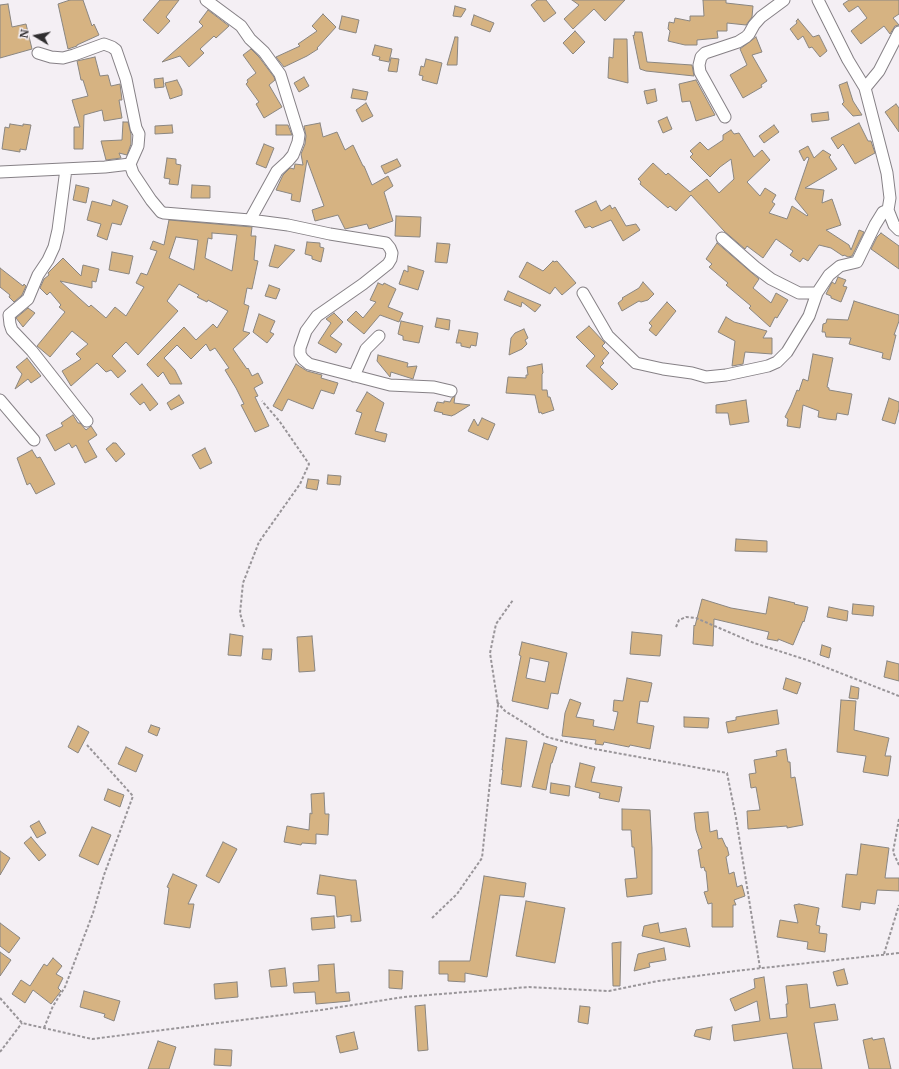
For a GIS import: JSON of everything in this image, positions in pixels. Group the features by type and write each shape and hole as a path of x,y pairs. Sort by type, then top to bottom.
{"street":[{"path":"206,0 241,26 250,39 264,52 280,74 299,135 293,155 277,170 250,220"},
{"path":"725,117 700,72 699,65 701,57 705,53 738,42 746,37 750,34 754,25 761,17 784,0"},
{"path":"818,0 848,60 865,88 887,173 890,198 888,210 894,225 899,230"},
{"path":"865,88 879,71 899,32"},
{"path":"38,53 51,57 63,58 104,44 112,46 116,50 126,79 136,128 139,134 138,146 130,164 133,173 161,212 288,225 330,234 386,243 392,253 388,264 363,284 317,316 306,331 300,348 300,354 309,364 390,385 434,387 451,391"},
{"path":"0,172 130,164"},
{"path":"66,169 58,230 54,247 48,260 38,275 28,299 9,316 12,330 32,351 87,421"},
{"path":"583,293 608,336 636,363 706,377 768,366 782,358 787,352 808,316 817,293 829,275 840,266 857,262 878,218 888,210"},
{"path":"722,238 771,279 799,293 817,293"},
{"path":"354,376 366,349 379,336"},
{"path":"0,400 34,440"}],"path":[{"path":"244,627 240,613 243,583 259,542 300,484 309,464 280,422 262,401"},
{"path":"432,918 457,894 482,858 497,702 490,653 496,624 513,600"},
{"path":"676,628 679,620 686,617 696,618 754,642 807,660 899,696"},
{"path":"497,702 506,711 547,737 589,748 727,773 736,818 760,968"},
{"path":"44,1028 53,1006 65,987 70,975 133,796 87,745"},
{"path":"899,819 893,852 899,865"},
{"path":"884,954 899,905"},
{"path":"0,998 22,1023 92,1039 314,1011 404,997 529,987 609,991 658,981 899,953"},
{"path":"0,1052 22,1023"}],"building":[{"path":"70,0 83,0 92,26 94,24 99,35 68,49 58,4"},
{"path":"160,0 179,0 166,17 170,21 158,34 143,20"},
{"path":"537,0 546,0 556,13 544,22 531,5"},
{"path":"572,0 625,0 605,21 594,9 573,29 564,19 579,5"},
{"path":"703,0 726,0 726,3 753,6 752,17 746,25 727,23 727,31 717,31 718,38 697,40 697,45 685,45 668,41 670,31 668,29 669,22 674,23 675,18 690,21 690,16 704,16"},
{"path":"849,0 899,0 899,14 893,18 899,25 895,26 890,34 884,26 861,44 851,31 867,18 858,6 849,12 843,4"},
{"path":"8,4 12,27 26,24 32,49 0,58 0,5"},
{"path":"455,6 466,9 461,17 453,16"},
{"path":"208,10 229,26 216,38 214,36 200,49 204,53 189,67 180,56 162,62 203,26 199,22"},
{"path":"323,14 336,27 317,48 318,49 284,67 276,57 300,46 298,44 317,31 312,26"},
{"path":"474,15 494,23 490,32 471,25"},
{"path":"342,16 359,20 356,33 339,29"},
{"path":"798,19 813,37 819,35 827,51 820,57 812,47 809,48 803,36 798,40 790,29 797,23 796,21"},
{"path":"575,31 585,42 573,54 563,43"},
{"path":"635,32 642,32 647,62 692,65 694,76 646,71 640,69 633,35 634,36"},
{"path":"455,37 458,37 457,65 447,65"},
{"path":"756,37 762,52 752,55 767,81 761,85 762,87 743,98 730,75 747,65 740,49"},
{"path":"614,39 627,39 628,83 608,78 609,57 613,58"},
{"path":"375,45 392,49 389,62 379,60 380,57 372,55"},
{"path":"251,49 274,77 275,80 269,85 282,107 264,118 256,104 259,102 246,84 248,82 247,80 256,73 243,55"},
{"path":"95,57 100,76 108,75 111,86 120,84 122,100 119,100 122,118 104,121 102,110 84,115 83,149 74,149 74,127 80,127 72,100 88,96 83,80 81,80 77,61"},
{"path":"391,58 399,59 397,72 388,71"},
{"path":"426,59 442,63 437,84 422,80 423,76 419,75 421,66 424,67"},
{"path":"304,77 309,86 299,92 294,83"},
{"path":"163,78 164,87 155,88 154,79"},
{"path":"177,80 182,90 182,95 170,99 165,83"},
{"path":"696,80 715,115 696,121 690,101 682,102 679,84"},
{"path":"847,82 853,101 862,115 853,116 842,104 844,102 839,85"},
{"path":"353,89 368,92 366,100 351,98"},
{"path":"655,89 657,101 647,104 644,91"},
{"path":"366,103 373,116 362,122 356,110"},
{"path":"896,104 899,108 899,132 885,112"},
{"path":"828,112 829,120 812,122 811,114"},
{"path":"667,117 672,129 663,133 658,121"},
{"path":"123,122 128,122 131,134 131,144 127,155 119,153 121,158 106,160 101,141 122,140"},
{"path":"320,123 323,137 337,132 345,150 353,145 372,185 388,176 393,186 384,192 393,221 369,229 367,224 345,229 338,215 315,221 312,210 324,206 307,160 300,202 291,200 292,194 276,190 283,175 290,168 294,169 295,164 303,165 301,154 306,136 304,126"},
{"path":"859,123 868,141 871,141 875,153 855,164 843,144 838,149 831,138"},
{"path":"10,124 23,126 23,124 31,125 26,150 20,149 20,152 2,149 5,127 9,128"},
{"path":"172,125 173,133 155,134 155,126"},
{"path":"276,125 288,125 292,135 276,135"},
{"path":"774,125 779,132 764,143 759,136"},
{"path":"731,130 734,134 739,133 754,157 762,150 770,160 747,182 760,196 765,188 776,195 772,202 775,204 769,213 787,219 792,206 807,216 808,215 795,199 809,158 807,157 804,161 799,151 808,146 814,158 823,150 831,155 829,157 837,169 805,188 824,190 822,203 832,199 841,225 826,230 849,245 851,250 859,230 864,232 852,256 843,256 831,248 819,245 808,261 803,258 800,262 790,255 793,251 776,239 763,258 747,246 745,249 724,231 691,195 676,211 670,206 668,208 640,184 641,182 638,179 653,163 666,175 668,173 690,192 707,179 719,193 734,179 731,159 710,177 690,157 693,154 690,151 700,142 708,150 723,140 723,135"},
{"path":"264,144 274,148 266,168 256,164"},
{"path":"167,158 176,159 176,164 181,165 178,185 169,184 170,179 164,178"},
{"path":"397,159 401,166 385,174 381,166"},
{"path":"76,185 89,188 86,203 73,200"},
{"path":"192,185 210,186 210,198 191,198"},
{"path":"113,200 128,206 121,225 112,223 107,240 97,236 101,224 87,220 92,201 111,206"},
{"path":"596,201 601,211 610,205 612,209 615,207 626,226 636,224 640,230 623,241 611,220 592,228 590,226 585,228 575,211"},
{"path":"396,216 421,217 420,237 395,236"},
{"path":"169,220 252,227 251,236 256,236 254,260 258,261 252,289 247,288 244,304 249,306 243,331 250,333 233,349 247,369 248,368 252,376 258,373 263,383 254,388 258,396 255,397 269,426 255,432 241,405 244,404 225,370 229,368 215,348 210,351 206,344 191,359 177,345 164,358 175,370 182,384 170,384 163,372 158,377 147,365 184,327 196,340 213,324 217,328 228,311 208,300 207,302 197,297 199,295 179,284 167,301 178,311 138,355 126,342 112,356 126,371 118,378 111,370 106,372 97,363 71,386 62,371 81,359 76,354 88,344 72,331 50,357 37,346 65,312 59,307 61,305 50,292 47,295 40,288 44,279 49,275 48,273 63,258 81,276 83,265 99,269 96,282 92,281 92,288 60,281 89,307 91,305 106,318 115,307 126,316 144,287 136,283 141,273 147,275 157,251 150,249 153,241 164,245","holes":["212,233 237,235 232,271 205,258 208,238 212,239","176,237 198,240 194,270 169,258"]},
{"path":"881,233 899,246 899,269 871,249 877,237"},
{"path":"307,242 320,243 320,247 324,248 321,262 312,259 312,256 305,254"},
{"path":"437,243 450,244 447,263 435,262"},
{"path":"717,243 759,279 753,288 771,303 776,293 788,300 777,318 775,317 770,327 749,308 751,306 726,285 728,283 709,267 712,264 706,259"},
{"path":"275,245 295,250 278,268 269,266"},
{"path":"112,252 133,256 129,274 109,270"},
{"path":"553,261 557,261 576,283 562,295 555,287 550,294 519,277 527,262 543,271"},
{"path":"408,266 424,271 418,290 399,284 404,270 408,272"},
{"path":"0,268 23,286 24,284 26,286 22,295 14,302 9,297 10,295 0,287"},
{"path":"838,277 846,280 843,286 847,287 841,302 826,294 832,282 835,284"},
{"path":"643,282 654,294 648,300 641,302 639,301 622,311 618,303 623,299 622,298 639,288"},
{"path":"378,283 383,285 384,283 396,289 388,307 403,313 399,322 380,315 364,334 347,320 356,311 363,318 376,302 370,300"},
{"path":"269,285 280,289 276,299 265,296"},
{"path":"508,291 541,305 535,312 522,302 521,307 504,300"},
{"path":"854,301 899,315 890,360 882,358 883,353 849,344 851,338 826,337 825,332 822,332 823,324 826,323 827,319 848,320"},
{"path":"667,302 676,311 656,336 649,330 652,326 649,323"},
{"path":"28,308 35,313 23,327 16,318"},
{"path":"334,313 343,322 330,336 342,344 336,353 318,343 331,323 326,319"},
{"path":"259,314 275,321 270,332 274,334 267,343 253,332"},
{"path":"726,317 734,322 767,331 763,338 772,338 772,354 745,352 743,364 732,366 735,341 718,332"},
{"path":"437,318 450,320 449,330 435,327"},
{"path":"401,321 423,326 419,343 403,340 403,336 398,334"},
{"path":"589,326 605,343 602,346 609,353 602,361 604,363 600,367 618,384 612,390 586,366 595,356 576,337"},
{"path":"524,329 528,338 525,340 527,344 522,349 509,355 511,338 515,333"},
{"path":"459,330 478,333 476,346 471,345 470,348 461,346 461,343 456,343"},
{"path":"813,354 833,358 827,387 829,390 852,394 848,415 837,413 836,420 818,417 819,411 803,405 800,428 787,426 788,419 785,417 797,390 799,391 803,379 808,381"},
{"path":"378,355 408,363 407,367 417,366 413,379 391,372 390,377 377,361"},
{"path":"27,358 41,376 31,383 28,379 15,389 22,374 16,367"},
{"path":"296,364 307,371 322,375 321,378 338,383 334,394 321,390 313,409 288,399 282,411 273,406"},
{"path":"542,364 542,390 547,390 548,397 550,397 554,410 542,414 541,412 539,413 535,395 506,393 508,377 526,378 526,375 528,375 527,367"},
{"path":"142,384 158,404 150,411 144,402 140,405 130,394"},
{"path":"367,392 384,403 375,431 387,434 385,442 355,434 362,413 356,411"},
{"path":"179,395 184,403 171,410 167,403"},
{"path":"455,396 454,403 470,405 452,416 434,411 437,402 450,402"},
{"path":"889,398 899,402 899,409 895,424 882,420"},
{"path":"746,400 749,422 730,425 728,413 716,413 716,405"},
{"path":"73,415 78,423 80,423 86,430 91,426 97,435 88,441 97,457 85,463 76,445 72,448 69,443 55,451 46,435 63,426 61,423"},
{"path":"482,418 495,424 488,440 468,431 474,419 478,426"},
{"path":"113,443 116,443 125,454 116,462 106,449"},
{"path":"205,448 212,463 200,469 192,455"},
{"path":"32,450 37,458 40,457 55,484 36,494 30,483 27,485 17,458"},
{"path":"328,475 341,476 340,485 327,484"},
{"path":"308,479 319,480 317,490 306,488"},
{"path":"736,539 767,541 767,552 735,551"},
{"path":"769,597 808,607 804,622 803,621 793,645 778,639 778,641 767,639 769,632 714,619 713,646 693,644 694,625 695,626 702,599 731,608 766,614"},
{"path":"853,604 874,606 873,616 852,614"},
{"path":"829,607 848,611 847,621 827,617"},
{"path":"632,632 662,635 660,656 630,654"},
{"path":"230,634 243,636 241,656 228,655"},
{"path":"312,636 315,671 299,672 297,637"},
{"path":"522,642 567,653 558,694 551,693 548,709 512,701 521,656 519,655","holes":["530,658 549,662 545,682 526,678"]},
{"path":"822,645 831,648 829,658 820,655"},
{"path":"263,649 272,649 271,660 262,659"},
{"path":"887,661 899,664 899,681 884,677"},
{"path":"627,678 652,683 648,702 640,701 637,723 654,726 650,749 604,742 603,745 595,744 596,740 562,736 565,713 570,699 581,703 576,717 594,720 593,726 614,730 618,712 613,711 614,700 623,701"},
{"path":"786,678 801,683 797,694 783,689"},
{"path":"851,686 859,688 858,699 849,698"},
{"path":"841,700 856,701 854,730 889,738 885,756 891,756 888,776 863,772 866,756 837,752"},
{"path":"777,710 779,724 728,733 726,722 736,720 736,717"},
{"path":"684,717 709,718 708,728 684,727"},
{"path":"151,725 160,728 157,736 148,732"},
{"path":"78,726 89,732 78,753 68,747"},
{"path":"506,738 527,741 521,787 501,784"},
{"path":"544,743 557,747 551,763 546,790 532,787"},
{"path":"126,747 143,755 136,772 118,764"},
{"path":"786,749 788,762 790,762 791,778 795,777 803,825 787,828 787,826 748,829 747,811 760,810 756,787 751,788 749,774 756,773 754,760 777,756 776,751"},
{"path":"580,763 595,767 591,782 622,787 619,802 599,798 600,793 575,787"},
{"path":"551,783 570,786 569,796 550,793"},
{"path":"108,789 124,795 120,807 104,800"},
{"path":"324,793 325,814 329,814 328,835 316,834 316,844 302,843 301,845 284,842 287,826 309,830 310,813 312,814 311,794"},
{"path":"622,809 650,810 652,894 627,897 625,879 637,878 631,830 622,830"},
{"path":"708,812 710,832 717,830 718,839 722,838 727,847 729,855 726,857 729,874 734,872 737,887 742,885 745,896 734,900 736,905 733,905 733,927 712,927 712,903 708,904 704,892 708,891 706,871 704,867 701,868 698,850 702,848 696,830 694,813"},
{"path":"39,821 46,833 37,838 30,826"},
{"path":"92,827 111,835 98,865 79,856"},
{"path":"31,837 46,855 39,861 24,843"},
{"path":"223,842 237,849 219,883 206,876"},
{"path":"861,844 889,848 885,878 899,878 899,891 877,890 875,904 861,902 860,910 842,907 846,874 857,875"},
{"path":"0,851 10,858 0,875"},
{"path":"173,874 197,885 188,904 194,904 190,928 164,924 169,888 167,887"},
{"path":"320,875 356,880 361,921 351,922 351,915 337,917 335,896 317,894"},
{"path":"484,876 526,883 524,897 500,895 487,977 465,973 465,982 448,981 448,974 439,974 439,961 470,961"},
{"path":"526,901 565,908 555,963 516,956"},
{"path":"799,904 819,908 816,925 820,926 819,933 827,934 825,952 807,949 808,942 777,937 780,920 798,923 794,905"},
{"path":"334,916 335,928 312,930 311,918"},
{"path":"0,923 20,938 9,953 0,946"},
{"path":"658,923 660,933 686,928 690,947 642,936 644,926"},
{"path":"621,942 620,986 613,986 612,943"},
{"path":"664,948 666,960 649,963 650,967 634,971 638,954"},
{"path":"0,952 11,960 0,976"},
{"path":"53,958 62,966 56,974 63,978 58,988 61,991 51,1004 33,990 25,1003 12,994 21,980 30,986 44,964 47,966"},
{"path":"334,964 336,993 349,992 350,1001 316,1004 315,992 294,993 293,983 319,981 318,965"},
{"path":"285,968 287,986 271,987 269,970"},
{"path":"844,969 848,984 837,986 833,972"},
{"path":"389,970 403,971 402,989 389,988"},
{"path":"764,977 770,1019 787,1017 786,1004 788,1004 786,986 807,984 810,1008 835,1004 838,1020 814,1023 822,1069 793,1069 787,1033 734,1041 732,1025 760,1021 757,1001 735,1011 730,999 755,988 754,979"},
{"path":"237,982 238,997 215,999 214,984"},
{"path":"84,991 120,1001 114,1021 104,1017 105,1014 80,1007"},
{"path":"425,1005 428,1050 418,1051 415,1006"},
{"path":"580,1006 590,1007 588,1024 578,1022"},
{"path":"712,1027 710,1040 694,1036 696,1030"},
{"path":"354,1032 358,1049 340,1053 336,1036"},
{"path":"872,1038 873,1040 884,1038 891,1069 869,1069 863,1040"},
{"path":"158,1041 176,1047 169,1069 148,1069"},
{"path":"215,1049 232,1050 231,1066 214,1065"}]}
